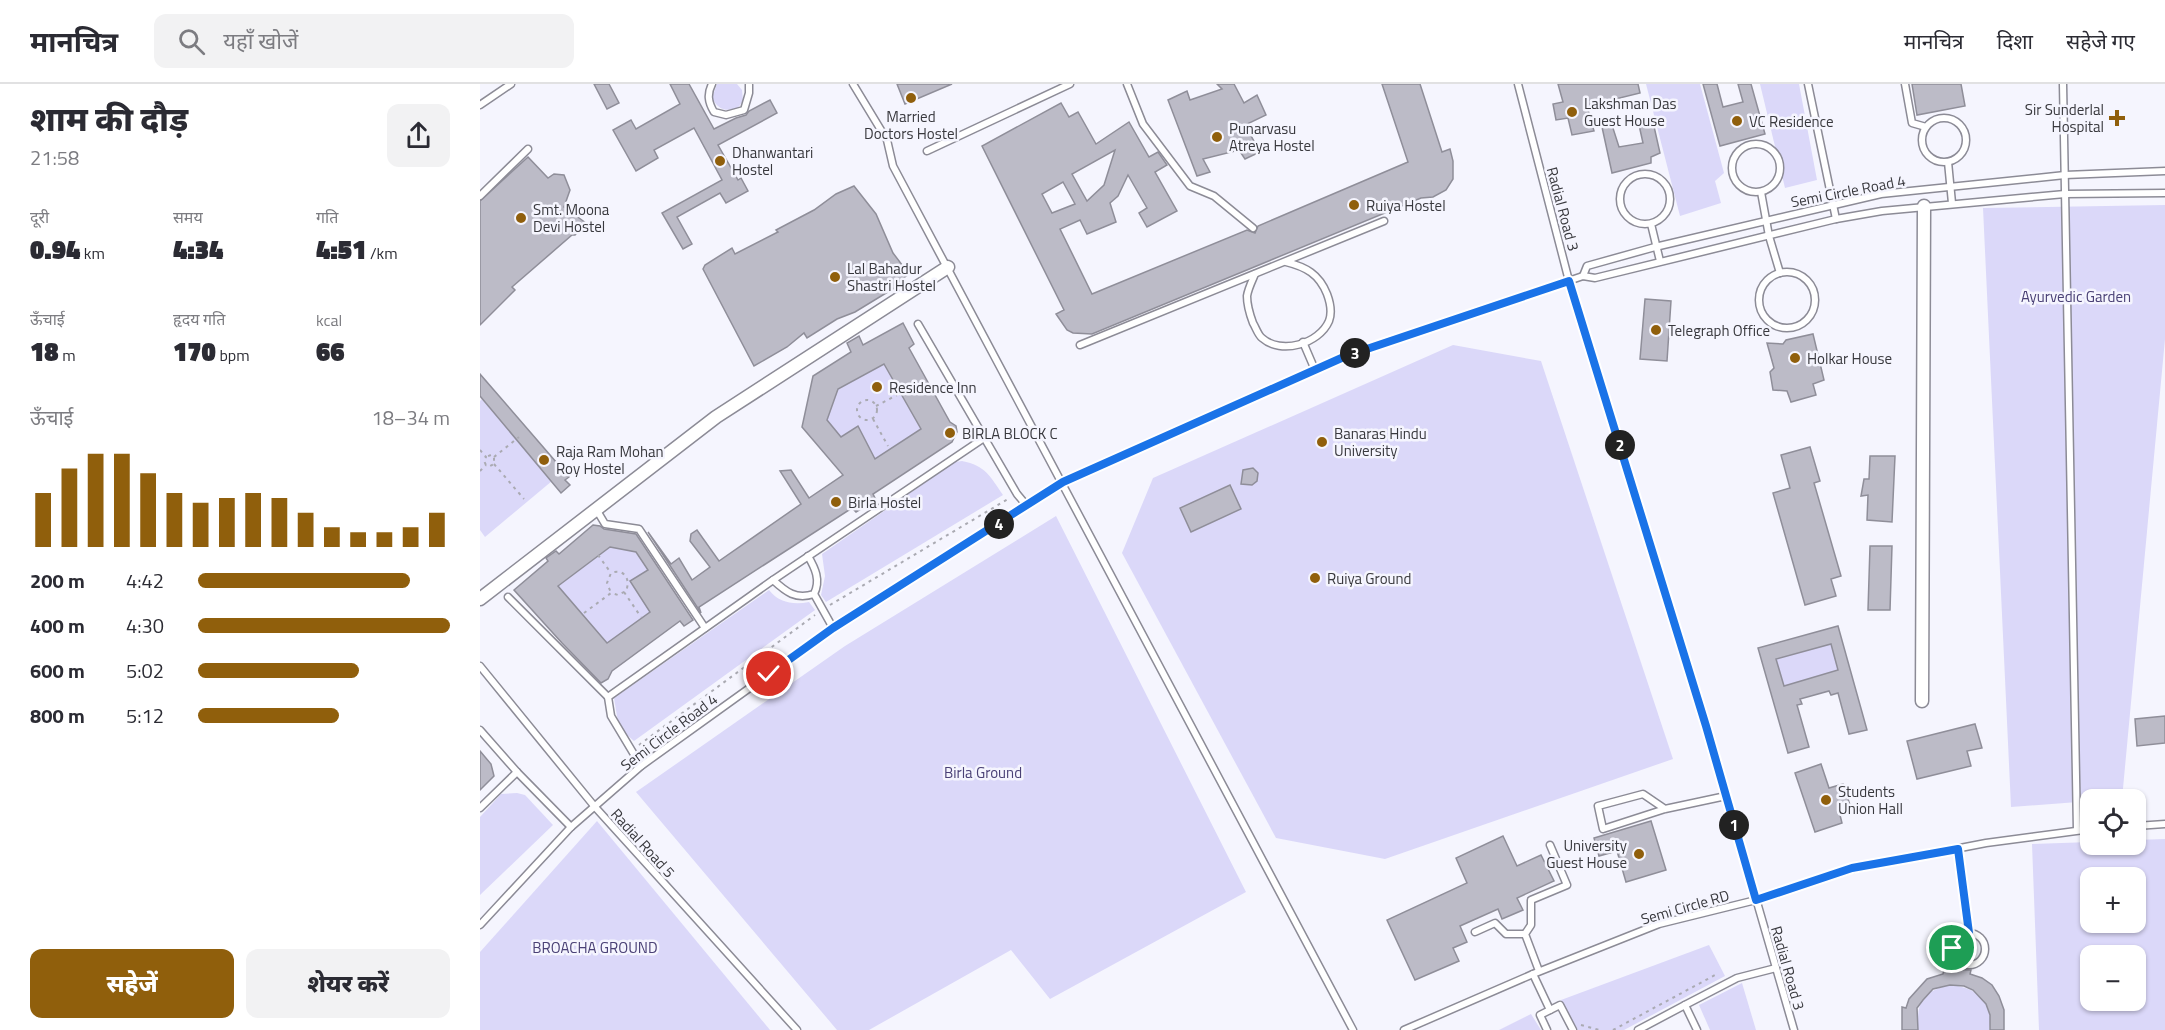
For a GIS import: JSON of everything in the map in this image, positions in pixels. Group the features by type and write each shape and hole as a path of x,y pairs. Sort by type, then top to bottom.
{"street":[{"path":"1922,700 1924,206"},
{"path":"480,599 716,417 948,267"}],"lane":[{"path":"480,105 511,84"},
{"path":"712,84 708,99 711,107 714,112 726,115 744,110 749,84"},
{"path":"853,84 887,140 893,166 1353,1030"},
{"path":"927,151 1070,84"},
{"path":"1127,84 1143,124 1190,186 1214,196 1253,228"},
{"name":"Radial Road 3","path":"1518,84 1569,281 1706,726 1794,1030"},
{"path":"1808,84 1836,219"},
{"path":"1905,84 1912,123 1926,127"},
{"path":"2063,84 2077,831"},
{"path":"1949,118 1963,128 1966,145 1962,153 1948,162 1940,162 1925,152 1922,135 1932,121 1949,118"},
{"path":"1751,144 1760,144 1774,152 1781,167 1775,183 1761,192 1754,192 1740,186 1732,173 1734,158 1738,152 1751,144"},
{"path":"480,196 528,149"},
{"path":"1948,162 1952,203"},
{"name":"Semi Circle Road 4","path":"1583,276 1587,266 1655,247 1881,194 2065,175 2165,171"},
{"path":"1646,174 1661,180 1669,193 1668,209 1664,215 1651,224 1635,223 1623,213 1620,206 1621,190 1631,178 1638,175 1646,174"},
{"path":"1761,192 1769,236 1780,273"},
{"name":"Semi Circle Road 4","path":"480,925 571,827 641,766 833,628 1063,482 1346,356 1583,276 1595,279 1836,219 1924,206 2065,194 2165,193"},
{"path":"1080,345 1255,274 1267,265 1284,262 1384,221"},
{"path":"1651,224 1660,261"},
{"path":"1255,274 1247,295 1250,315 1260,337 1271,345 1293,347 1321,332 1330,320 1330,303 1313,273 1303,266 1284,262"},
{"path":"1780,273 1799,274 1807,280 1815,296 1815,306 1811,315 1797,326 1779,326 1771,322 1761,308 1760,299 1766,283 1780,273"},
{"path":"918,324 1017,494 1027,506"},
{"path":"1303,342 1315,370"},
{"path":"608,697 773,580 984,438"},
{"path":"596,509 605,524 639,529 705,628"},
{"path":"773,580 783,590 795,596 804,597 814,594 817,588 817,573 808,556"},
{"path":"814,594 833,628"},
{"path":"508,597 608,697 611,716 641,766"},
{"name":"Radial Road 5","path":"480,666 595,807 797,1030"},
{"path":"480,730 571,827"},
{"path":"480,808 517,772"},
{"path":"1665,809 1643,794 1598,806 1603,828 1665,809 1726,796"},
{"path":"2146,825 2165,824"},
{"name":"Semi Circle RD","path":"1404,1030 1536,972 1659,924 1756,900 1852,868 2080,831"},
{"path":"1550,845 1567,885 1531,900 1531,925 1526,934 1536,972 1550,1010"},
{"path":"1958,849 1969,933"},
{"path":"1475,932 1495,923 1506,934 1526,934"},
{"path":"1964,933 1969,933 1983,941 1985,952 1979,961 1969,965 1959,962 1952,948 1956,939 1964,933"},
{"path":"1638,1030 1737,978 1776,968"},
{"path":"1548,1030 1540,1015 1560,1005 1573,1030"},
{"path":"1685,1005 1697,1030"}],"path":[{"path":"876,406 897,395"},
{"path":"864,400 872,401 878,410 873,419 866,420 860,417 857,411 858,404 864,400"},
{"path":"873,419 888,446"},
{"path":"486,457 492,455 494,457 519,437"},
{"path":"480,450 486,457"},
{"path":"486,457 484,461 486,465"},
{"path":"494,457 494,464 525,499"},
{"path":"480,471 486,465 494,464"},
{"path":"598,555 611,573"},
{"path":"611,573 626,574 628,579 628,587 624,592 618,595 611,593"},
{"path":"611,573 607,582 611,593"},
{"path":"624,592 641,617"},
{"path":"584,613 611,593"},
{"path":"1613,1030 1717,974"}],"green space":[{"path":"717,84 737,84 742,90 743,101 737,109 722,109 715,102 712,98"},
{"path":"1646,84 1700,84 1724,173 1715,181 1721,203 1680,216"},
{"path":"1760,84 1799,84 1817,180 1785,188"},
{"name":"Ayurvedic Garden","path":"2165,205 2165,339 2123,789 2080,789 2080,802 2011,807 1983,208"},
{"path":"1453,345 1541,361 1673,759 1385,859 1276,838 1122,553 1153,478"},
{"path":"884,364 921,429 875,459 858,427 841,437 827,420 838,389"},
{"path":"482,399 552,481 485,537 480,530 480,401"},
{"path":"962,461 982,469 991,477 1003,495 826,602 821,595 825,576 822,554 955,462"},
{"name":"Birla Ground","path":"1056,516 1246,892 1050,999 1011,950 869,1030 837,1030 636,792 845,646"},
{"path":"610,547 636,552 666,598 630,581 643,601 653,610 607,643 558,586"},
{"path":"769,590 777,598 787,602 809,602 815,610 634,741 619,728 614,698"},
{"path":"1831,644 1838,670 1784,686 1776,659"},
{"path":"501,794 525,795 553,825 480,895 480,817"},
{"name":"BROACHA GROUND","path":"597,821 770,1030 480,1030 480,952"},
{"path":"2165,839 2165,1030 2039,1030 2032,844 2080,842 2080,855 2146,855 2146,840"},
{"path":"1709,945 1725,976 1624,1030 1578,1030 1561,1000"},
{"path":"1742,983 1756,1030 1710,1030 1699,1005"},
{"path":"1950,985 1968,989 1982,998 1989,1011 1989,1030 1918,1030 1918,1012 1923,999 1933,991"},
{"path":"1531,1014 1541,1030 1499,1030"}],"building":[{"path":"594,84 609,84 619,103 607,109"},
{"path":"670,84 689,84 714,129 746,115 749,111 770,100 777,113 718,145 738,180 741,178 748,191 726,203 720,193 677,217 692,244 683,249 662,213 722,180 694,128 654,150 658,158 636,171 613,130 631,120 636,129 680,104"},
{"name":"Married Doctors Hostel","path":"897,84 952,84 905,104"},
{"name":"Punarvasu Atreya Hostel","path":"1217,84 1234,84 1244,103 1257,95 1266,115 1245,125 1260,152 1245,159 1239,150 1203,159 1210,172 1197,176 1168,100 1187,91 1190,100 1222,89"},
{"name":"Ruiya Hostel","path":"1382,84 1420,84 1442,152 1450,149 1453,161 1453,179 1446,190 1433,197 1421,198 1092,334 1073,333 1067,330 1056,314 1064,310 982,146 1061,103 1069,117 1078,112 1096,144 1129,122 1149,157 1158,152 1167,165 1155,172 1177,211 1147,227 1139,213 1147,208 1128,175 1118,196 1110,203 1116,222 1087,234 1080,220 1060,229 1092,294 1247,230 1255,233 1258,226 1408,162","holes":["1115,150 1104,185 1087,201 1072,174","1063,182 1075,204 1052,213 1042,194"]},
{"name":"Lakshman Das Guest House","path":"1558,84 1638,84 1640,93 1587,106 1594,131 1572,135 1568,118 1556,120 1553,104 1563,102"},
{"name":"VC Residence","path":"1703,84 1717,84 1723,107 1743,102 1738,84 1751,84 1765,134 1720,146"},
{"path":"1912,84 1961,84 1965,106 1917,115"},
{"name":"Lakshman Das Guest House","path":"1653,122 1660,153 1651,157 1651,163 1612,173 1602,127 1612,125 1619,147 1643,143 1639,125"},
{"name":"Smt. Moona Devi Hostel","path":"528,157 548,178 554,174 564,175 570,190 564,207 586,223 575,235 572,235 512,287 515,290 480,325 480,201"},
{"name":"Lal Bahadur Shastri Hostel","path":"854,186 876,214 893,253 909,274 899,281 901,284 855,312 837,319 807,338 804,333 787,347 754,366 703,269 705,265 732,248 735,254 778,232 776,230 814,210 836,194"},
{"name":"Telegraph Office","path":"1645,299 1671,301 1667,361 1640,359"},
{"name":"Birla Hostel","path":"903,323 914,344 909,348 950,422 956,426 957,432 952,442 873,494 876,500 856,512 852,508 699,607 701,613 648,532 671,564 679,558 692,580 710,567 690,541 691,534 697,530 719,561 801,504 780,471 791,470 809,498 843,475 802,427 813,376 851,352 847,343 859,336 863,345","holes":["884,364 921,429 875,459 858,426 841,437 827,420 838,389"]},
{"name":"Holkar House","path":"1813,334 1824,380 1813,384 1816,395 1791,402 1787,391 1773,390 1770,372 1774,368 1767,343 1783,344 1786,340"},
{"name":"Raja Ram Mohan Roy Hostel","path":"480,374 569,477 565,480 570,485 561,493 480,396"},
{"path":"1810,447 1820,481 1814,483 1841,576 1831,579 1836,596 1805,605 1773,493 1790,488 1781,455"},
{"path":"1870,456 1895,456 1892,522 1867,520 1868,495 1861,496 1864,479 1869,479"},
{"path":"1253,468 1258,473 1257,481 1252,485 1241,484 1243,470"},
{"path":"1230,485 1241,509 1191,532 1180,508"},
{"path":"593,525 636,534 693,620 684,626 680,621 612,671 608,679 601,683 514,590 548,561 546,558 556,551 559,554","holes":["610,547 636,552 648,570 630,581 650,612 607,643 558,586"]},
{"path":"1870,546 1892,546 1890,610 1868,610"},
{"path":"1838,626 1867,730 1849,734 1838,693 1831,695 1829,691 1800,699 1802,704 1797,705 1809,747 1788,753 1758,648","holes":["1831,644 1838,670 1784,686 1776,659"]},
{"path":"2165,716 2165,743 2137,746 2135,719"},
{"path":"1975,724 1982,748 1967,751 1971,766 1917,779 1907,741"},
{"path":"480,751 491,764 494,776 480,790"},
{"name":"Students Union Hall","path":"1821,764 1829,788 1843,784 1852,811 1840,815 1842,823 1815,832 1795,773"},
{"name":"University Guest House","path":"1651,821 1666,870 1626,882 1617,851 1599,856 1594,838"},
{"path":"1503,836 1517,866 1541,855 1554,881 1517,898 1523,910 1502,919 1498,909 1460,926 1467,942 1453,948 1459,961 1415,980 1387,920 1467,883 1456,858"},
{"path":"1944,969 1971,970 1970,974 1992,985 2004,1010 2004,1030 1990,1030 1990,1015 1986,1004 1973,990 1964,986 1950,985 1933,989 1917,1008 1918,1030 1902,1030 1902,1007 1906,1008 1909,999 1927,979 1943,974"}],"place":[{"name":"Married Doctors Hostel","path":"911,98"},
{"name":"Lakshman Das Guest House","path":"1572,112"},
{"name":"Sir Sunderlal Hospital","path":"2117,118"},
{"name":"VC Residence","path":"1737,121"},
{"name":"Punarvasu Atreya Hostel","path":"1217,137"},
{"name":"Dhanwantari Hostel","path":"720,161"},
{"name":"Ruiya Hostel","path":"1354,205"},
{"name":"Smt. Moona Devi Hostel","path":"521,218"},
{"name":"Lal Bahadur Shastri Hostel","path":"835,277"},
{"name":"Telegraph Office","path":"1656,330"},
{"name":"Holkar House","path":"1795,358"},
{"name":"Residence Inn","path":"877,387"},
{"name":"BIRLA BLOCK C","path":"950,433"},
{"name":"Banaras Hindu University","path":"1322,442"},
{"name":"Raja Ram Mohan Roy Hostel","path":"544,460"},
{"name":"Birla Hostel","path":"836,502"},
{"name":"Ruiya Ground","path":"1315,578"},
{"name":"Students Union Hall","path":"1826,800"},
{"name":"University Guest House","path":"1639,854"}],"route":[{"path":"769,674 833,628 1063,482 1346,356 1569,281 1706,726 1756,900 1852,868 1958,849 1969,933 1959,936 1952,948"}]}
